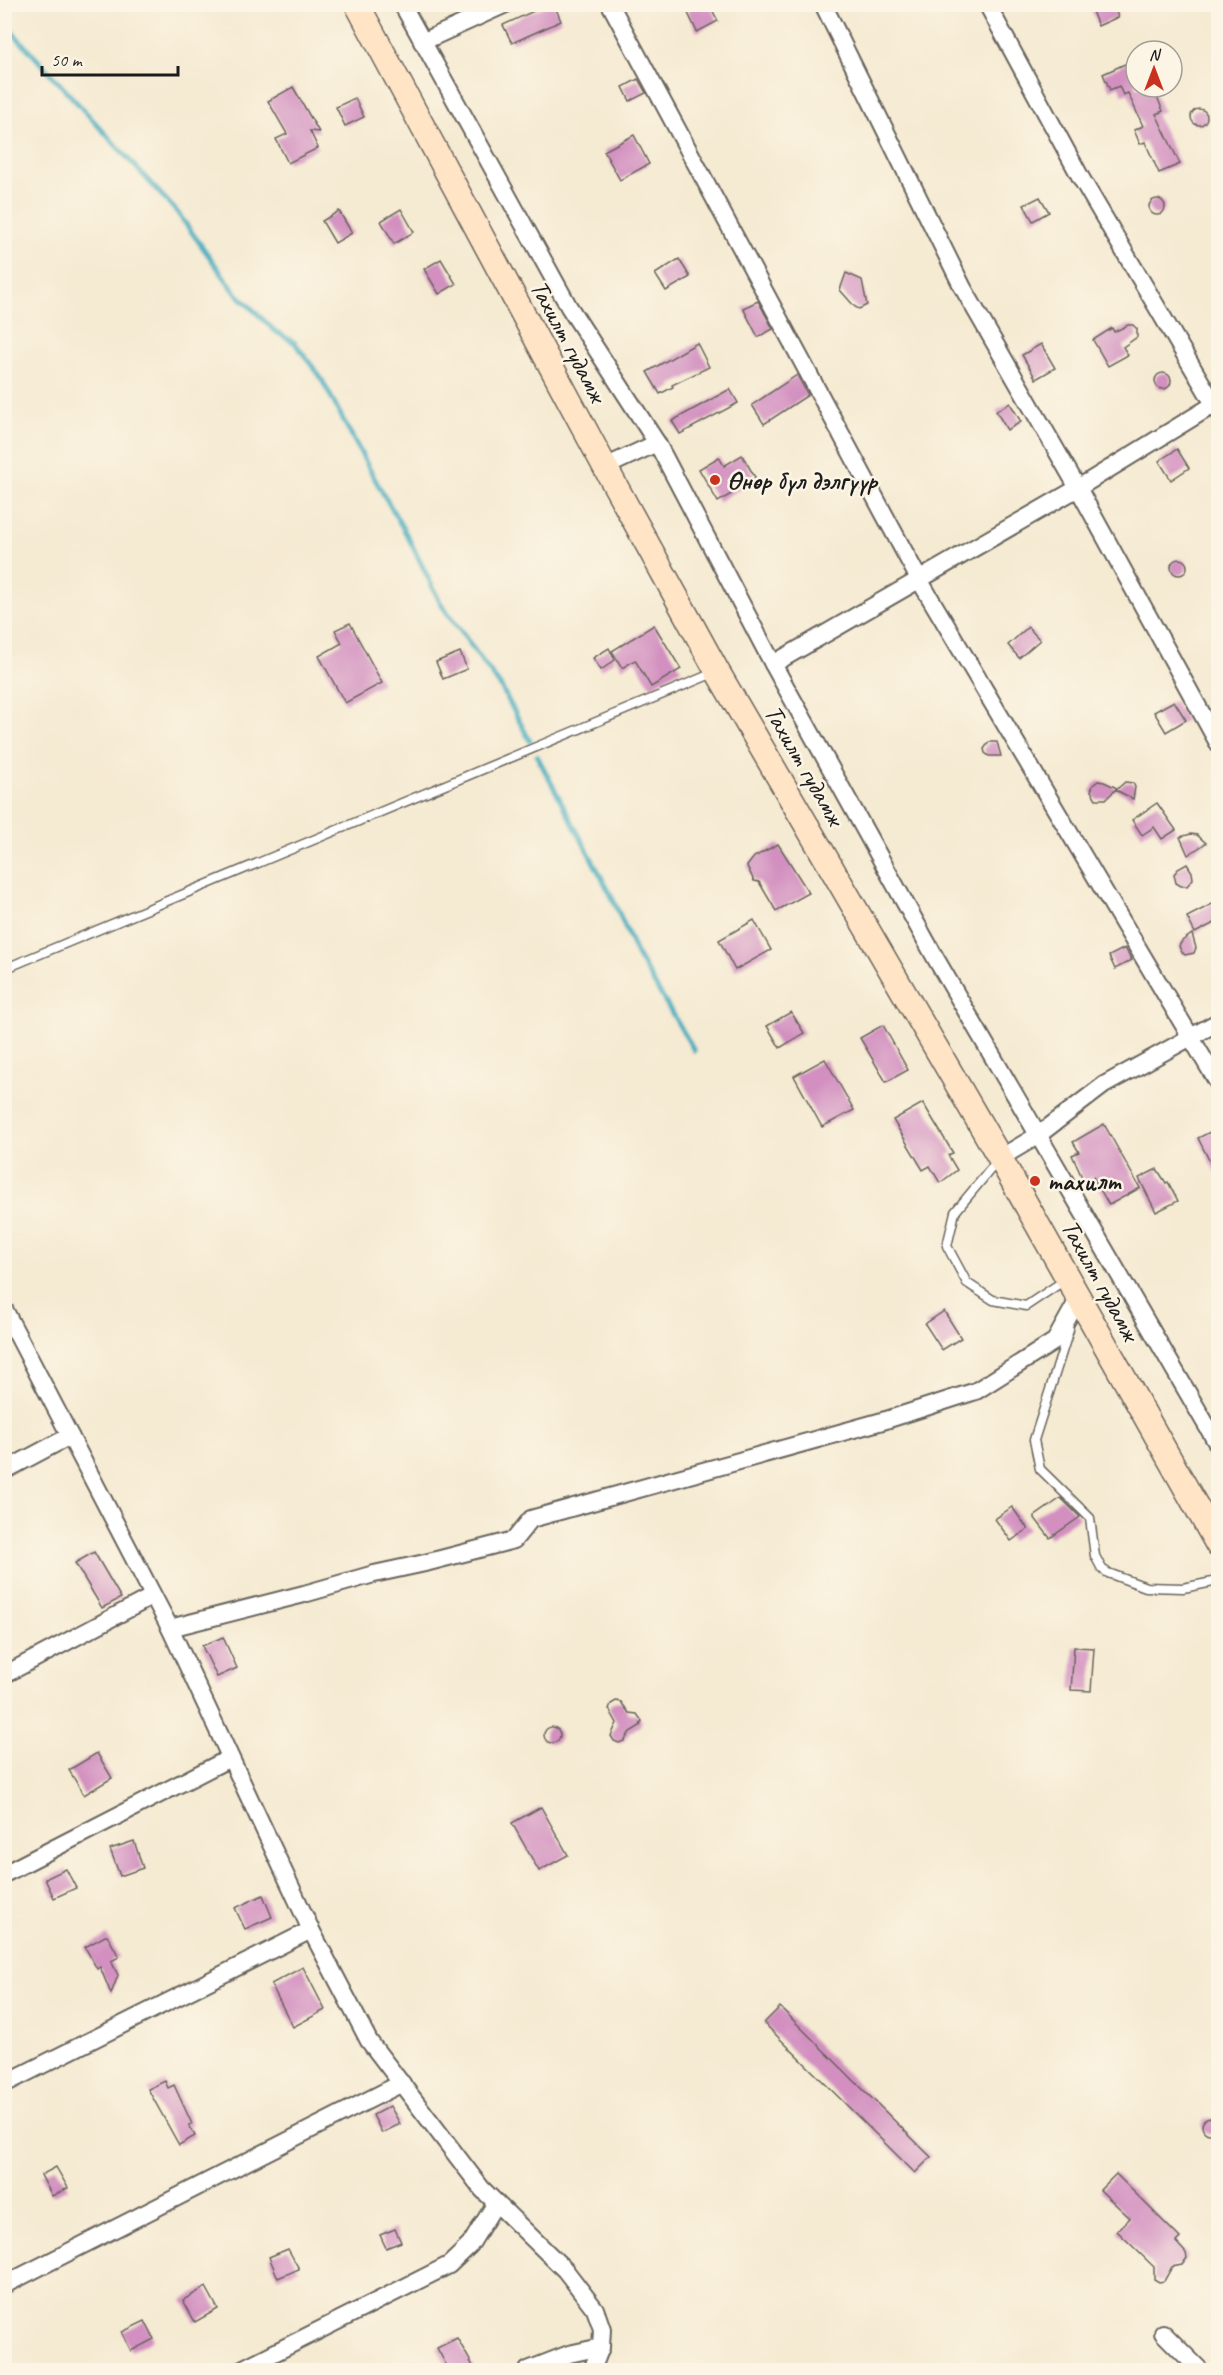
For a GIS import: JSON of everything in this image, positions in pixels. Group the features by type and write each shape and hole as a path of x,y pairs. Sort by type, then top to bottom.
{"main road":[{"name":"Тахилт гудамж","path":"357,4 717,671 1000,1158 1218,1545"}],"street":[{"path":"402,4 569,307 657,443 773,664 936,959 1218,1445"},
{"path":"422,42 506,4"},
{"path":"610,4 920,581 1193,1037 1218,1083"},
{"path":"823,4 963,288 1078,489 1218,743"},
{"path":"773,664 920,581 1217,406 1080,178 987,4"},
{"path":"605,467 657,443"},
{"path":"1000,1158 1037,1136 1104,1085 1218,1022"},
{"path":"170,1628 514,1540 531,1519 886,1420 976,1391 1055,1341 1073,1288"},
{"path":"4,1308 170,1628 310,1930 369,2041 482,2189 565,2270 595,2309 602,2329 601,2347 592,2370"},
{"path":"4,1471 70,1436"},
{"path":"4,1675 153,1596"},
{"path":"4,1874 230,1758"},
{"path":"4,2084 310,1930"},
{"path":"4,2285 402,2083"},
{"path":"240,2370 449,2265 470,2245 496,2203"},
{"path":"1163,2332 1200,2370"},
{"path":"528,2370 569,2354 601,2347"}],"lane":[{"path":"4,969 717,671"},
{"path":"1000,1158 955,1212 948,1246 967,1283 993,1300 1026,1306 1073,1288"},
{"path":"1073,1288 1037,1423 1034,1440 1040,1469 1090,1518 1095,1556 1102,1569 1108,1573 1146,1587 1183,1587 1218,1581"}],"building":[{"path":"549,4 554,4 561,21 512,43 503,25"},
{"path":"700,4 709,4 718,21 697,32 687,11"},
{"path":"1089,4 1113,4 1118,17 1098,26"},
{"path":"1124,64 1124,95 1119,86 1110,90 1103,74"},
{"path":"638,79 646,93 630,101 623,87"},
{"path":"293,87 319,132 310,131 318,148 288,163 276,139 287,134 268,101"},
{"path":"355,98 364,117 345,126 336,107"},
{"path":"1131,99 1158,99 1163,111 1156,114 1180,164 1159,173 1145,142 1140,144 1134,130 1143,126"},
{"path":"1199,109 1207,117 1199,125 1191,117"},
{"path":"634,135 649,164 620,180 604,151"},
{"path":"1040,197 1049,212 1033,221 1024,205"},
{"path":"1154,199 1160,199 1165,207 1163,213 1154,215 1149,210 1149,204"},
{"path":"401,209 414,232 394,244 381,221"},
{"path":"339,211 352,233 335,243 322,221"},
{"path":"441,259 456,284 439,294 424,269"},
{"path":"679,259 690,277 666,291 655,274"},
{"path":"846,273 862,280 867,305 859,309 840,290"},
{"path":"758,301 773,329 758,337 743,308"},
{"path":"1133,325 1137,329 1137,337 1123,347 1128,355 1108,366 1093,340 1112,328 1114,332"},
{"path":"697,343 709,367 672,385 673,387 660,394 647,372"},
{"path":"1041,344 1055,368 1036,379 1022,355"},
{"path":"1160,373 1166,373 1171,381 1169,387 1160,389 1155,384 1155,378"},
{"path":"797,375 808,395 764,424 752,405"},
{"path":"730,389 738,403 680,434 672,421"},
{"path":"1010,403 1021,422 1007,430 996,411"},
{"path":"1177,449 1189,468 1171,480 1159,461"},
{"path":"742,455 756,479 718,502 699,469 719,457 724,466"},
{"path":"1176,559 1182,559 1187,567 1185,573 1176,575 1171,570 1171,564"},
{"path":"350,623 382,683 345,703 319,656 342,643 335,630"},
{"path":"654,625 681,669 651,687 635,660 622,668 612,651"},
{"path":"1028,627 1040,640 1019,658 1008,645"},
{"path":"609,648 615,660 601,670 593,658"},
{"path":"460,652 467,669 443,679 436,662"},
{"path":"1174,701 1186,720 1166,732 1154,712"},
{"path":"989,742 997,742 1001,756 989,756 985,753 984,749"},
{"path":"1098,781 1117,788 1106,799 1096,799 1091,791 1093,785"},
{"path":"1125,782 1133,783 1135,787 1133,799 1116,790"},
{"path":"1157,803 1176,830 1162,839 1154,827 1142,835 1132,820"},
{"path":"1197,835 1206,843 1188,855 1180,837"},
{"path":"778,844 809,893 776,911 759,882 754,881 747,866 754,857"},
{"path":"1187,864 1193,879 1187,886 1181,886 1176,883 1174,874"},
{"path":"1218,901 1218,921 1195,933 1187,917"},
{"path":"754,920 771,950 735,970 719,940"},
{"path":"1192,934 1196,948 1194,953 1185,955 1179,946"},
{"path":"1125,948 1132,960 1115,969 1109,956"},
{"path":"791,1012 804,1033 780,1048 767,1026"},
{"path":"883,1025 908,1070 886,1082 860,1038"},
{"path":"825,1059 854,1110 822,1127 794,1076"},
{"path":"923,1103 953,1153 948,1155 957,1170 940,1183 930,1166 923,1170 893,1120"},
{"path":"1104,1124 1140,1188 1109,1205 1093,1177 1084,1182 1072,1155 1079,1152 1073,1142"},
{"path":"1218,1128 1218,1178 1198,1138"},
{"path":"1157,1169 1166,1183 1168,1182 1178,1201 1156,1212 1139,1178"},
{"path":"944,1311 961,1338 942,1350 925,1324"},
{"path":"1061,1498 1080,1517 1050,1538 1034,1517"},
{"path":"1012,1507 1028,1529 1011,1541 995,1519"},
{"path":"94,1552 121,1598 102,1608 75,1563"},
{"path":"223,1637 237,1668 217,1677 202,1646"},
{"path":"1074,1647 1094,1648 1091,1691 1071,1690"},
{"path":"616,1701 621,1702 629,1713 637,1714 642,1721 640,1726 619,1743 611,1736 617,1723 609,1709"},
{"path":"549,1727 555,1727 560,1735 558,1741 549,1743 544,1738 544,1732"},
{"path":"97,1753 112,1778 84,1795 69,1770"},
{"path":"541,1807 568,1855 539,1871 512,1823"},
{"path":"134,1841 143,1868 120,1876 110,1849"},
{"path":"66,1869 76,1888 54,1898 45,1879"},
{"path":"263,1895 272,1917 245,1929 235,1908"},
{"path":"107,1935 119,1957 111,1961 118,1975 111,1994 100,1967 97,1969 85,1947"},
{"path":"303,1967 325,2010 293,2027 271,1984"},
{"path":"780,2007 931,2157 915,2173 764,2023"},
{"path":"165,2081 168,2088 174,2085 195,2136 179,2145 148,2089"},
{"path":"390,2106 400,2124 382,2133 373,2115"},
{"path":"1207,2118 1213,2118 1218,2126 1216,2132 1207,2134 1202,2129 1202,2123"},
{"path":"56,2167 68,2188 52,2196 41,2175"},
{"path":"1116,2174 1180,2238 1176,2242 1186,2253 1187,2258 1182,2265 1172,2267 1164,2281 1159,2282 1154,2279 1154,2267 1117,2231 1130,2218 1100,2190"},
{"path":"395,2229 401,2242 386,2248 380,2235"},
{"path":"288,2249 299,2269 278,2278 269,2257"},
{"path":"206,2287 218,2309 195,2322 183,2300"},
{"path":"145,2321 154,2339 131,2351 122,2332"},
{"path":"457,2338 475,2370 449,2370 437,2348"}],"waterway":[{"path":"4,23 177,212 235,292 275,331 295,343 321,378 409,539 441,604 501,687 530,741"},
{"path":"537,756 612,897 637,955 694,1050"}],"place":[{"name":"Өнөр бүл дэлгүүр","path":"715,480"},
{"name":"тахилт","path":"1035,1181"}]}
